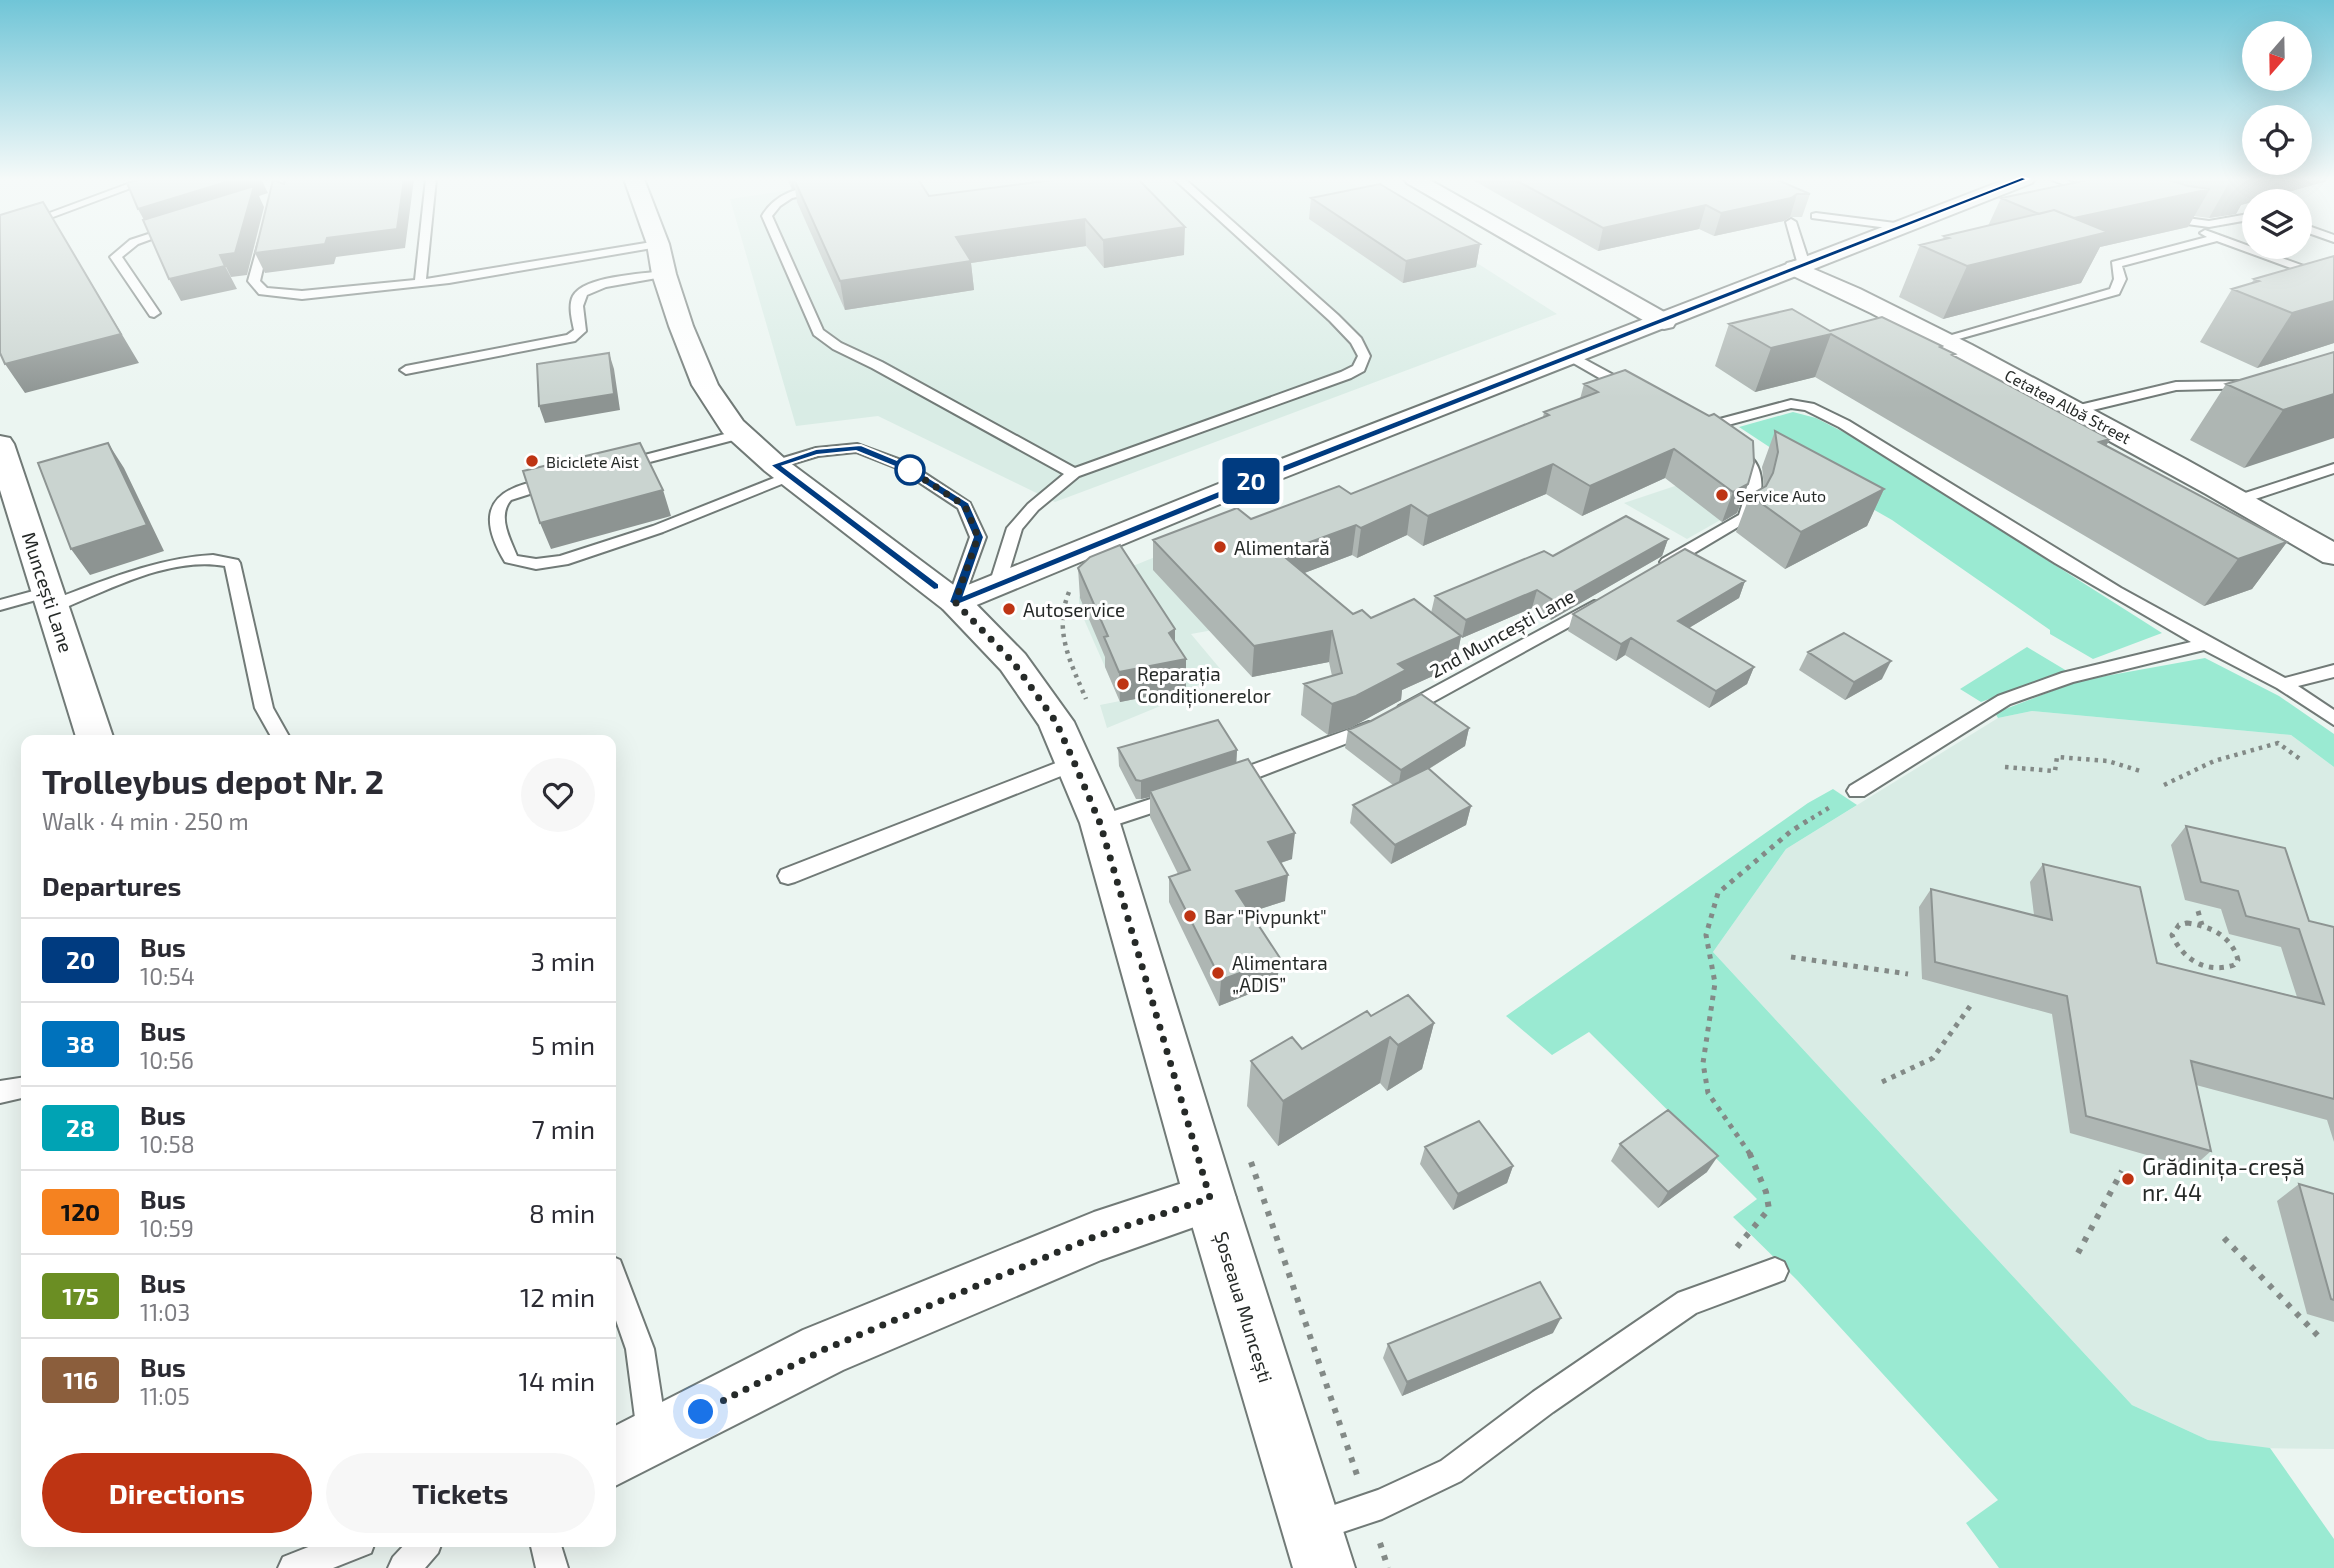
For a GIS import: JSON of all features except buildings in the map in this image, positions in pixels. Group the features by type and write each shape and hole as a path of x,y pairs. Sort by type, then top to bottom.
{"main road":[{"name":"Șoseaua Muncești","path":"660,252 681,326 705,385 718,407 740,434 782,471 976,594 1013,662 1056,722 1100,823 1210,1198 1318,1548"},
{"path":"1544,252 1664,322"},
{"path":"976,594 1264,476 1839,252"},
{"name":"Cetatea Albă Street","path":"1800,267 1944,339 2076,410 2241,499 2334,555"},
{"name":"Muncești Lane","path":"0,444 94,735"},
{"path":"632,1448 823,1350 1094,1237 1210,1198"}],"lane":[{"path":"119,252 116,257 154,313"},
{"path":"261,252 254,281 263,291 302,295 420,283 608,252"},
{"path":"420,283 423,252"},
{"path":"782,252 818,332 837,346 877,365 1074,473"},
{"path":"976,594 1015,528 1033,507 1074,473 1359,368 1364,356 1357,341 1261,252"},
{"path":"1797,252 1800,267"},
{"path":"1944,339 2115,291 2120,279 2116,264 2162,252"},
{"path":"2256,252 2334,281"},
{"path":"406,370 554,344 571,338 580,331 577,300 582,290 594,285 664,274"},
{"path":"1573,357 1643,397"},
{"path":"2076,410 2176,386 2264,384"},
{"path":"1650,573 1745,518 1750,512 1755,474 1752,466 1693,426 1791,404 1819,411 2069,565 2204,644 2283,684 2334,719"},
{"path":"611,468 740,434"},
{"path":"573,477 538,485 510,495 499,503 495,511 497,526 511,559 536,564 562,561 631,540 782,471 816,452 857,447 904,466 965,506 978,537 976,594"},
{"path":"2241,499 2334,468"},
{"path":"0,605 50,599 179,562 203,558 232,563 264,708 279,735"},
{"name":"2nd Muncești Lane","path":"1216,785 1336,743 1387,719 1607,598"},
{"path":"1857,791 2004,700 2068,677 2204,644"},
{"path":"2283,684 2334,671"},
{"path":"788,876 1074,762"},
{"path":"1100,823 1191,793"},
{"path":"0,1092 21,1088"},
{"path":"1318,1548 1368,1509 1451,1471 1543,1402 1688,1303 1775,1271"},
{"path":"616,1283 640,1349 632,1448"},
{"path":"294,1568 346,1547"},
{"path":"404,1568 423,1547"},
{"path":"546,1547 552,1568"}],"path":[{"path":"1070,590 1059,620 1061,636 1087,700"},
{"path":"2164,785 2214,761 2278,743 2300,759"},
{"path":"2005,767 2055,771 2057,757 2108,761 2140,771"},
{"path":"1733,1251 1769,1209 1766,1192 1746,1146 1708,1093 1703,1063 1714,983 1706,935 1718,893 1790,832 1857,791"},
{"path":"2198,911 2203,926"},
{"path":"2187,923 2203,926 2227,939 2238,960 2228,968 2214,968 2188,957 2179,950 2172,935 2179,925 2187,923"},
{"path":"1791,957 1908,974"},
{"path":"2214,968 2217,979"},
{"path":"1882,1082 1933,1058 1973,1002"},
{"path":"1249,1155 1388,1568"},
{"path":"2078,1253 2122,1171"},
{"path":"2224,1238 2323,1341"}],"shaded area":[{"path":"745,252 1460,252 1557,314 1055,502 878,416 796,426"},
{"path":"1705,476 1745,506 1687,539 1624,503"},
{"path":"1160,555 1235,626 1191,634 1222,671 1170,702 1107,728 1100,705 1120,701 1079,608 1079,597 1091,583"},
{"name":"Grădinița-creșă nr. 44","path":"2032,711 2291,735 2334,767 2334,1449 2255,1448 2208,1440 2132,1405 1713,952 1786,849 1998,718"}],"green space":[{"path":"1793,412 1816,418 1855,438 2162,633 2093,659 2050,634 2050,630 1892,520 1806,471 1739,427"},
{"path":"2027,647 2067,671 1981,702 1960,689"},
{"path":"2205,658 2279,696 2334,734 2334,767 2291,735 2032,711 1998,718 1995,713 2078,681"},
{"path":"1833,789 1857,805 1786,849 1713,952 2132,1405 2208,1440 2270,1448 2334,1539 2334,1568 1999,1568 1966,1523 1998,1500 1797,1280 1733,1217 1757,1199 1589,1032 1552,1055 1506,1016 1808,803"}],"bus line":[{"name":"20","path":"934,586 775,465 816,452 857,447 904,466 965,506 978,537 955,602 1264,476 1838,252"}],"place":[{"name":"Biciclete Aist","path":"532,461"},
{"name":"Service Auto","path":"1722,495"},
{"name":"Alimentară","path":"1220,547"},
{"name":"Autoservice","path":"1009,609"},
{"name":"Reparația Condiționerelor","path":"1123,684"},
{"name":"Bar \"Pivpunkt\"","path":"1190,916"},
{"name":"Alimentara „ADIS”","path":"1218,973"},
{"name":"Grădinița-creșă nr. 44","path":"2128,1179"}],"route":[{"path":"701,1412 823,1350 1094,1237 1210,1198 1100,823 1056,722 1013,662 955,602 978,537 965,506 904,466 910,470"}]}
